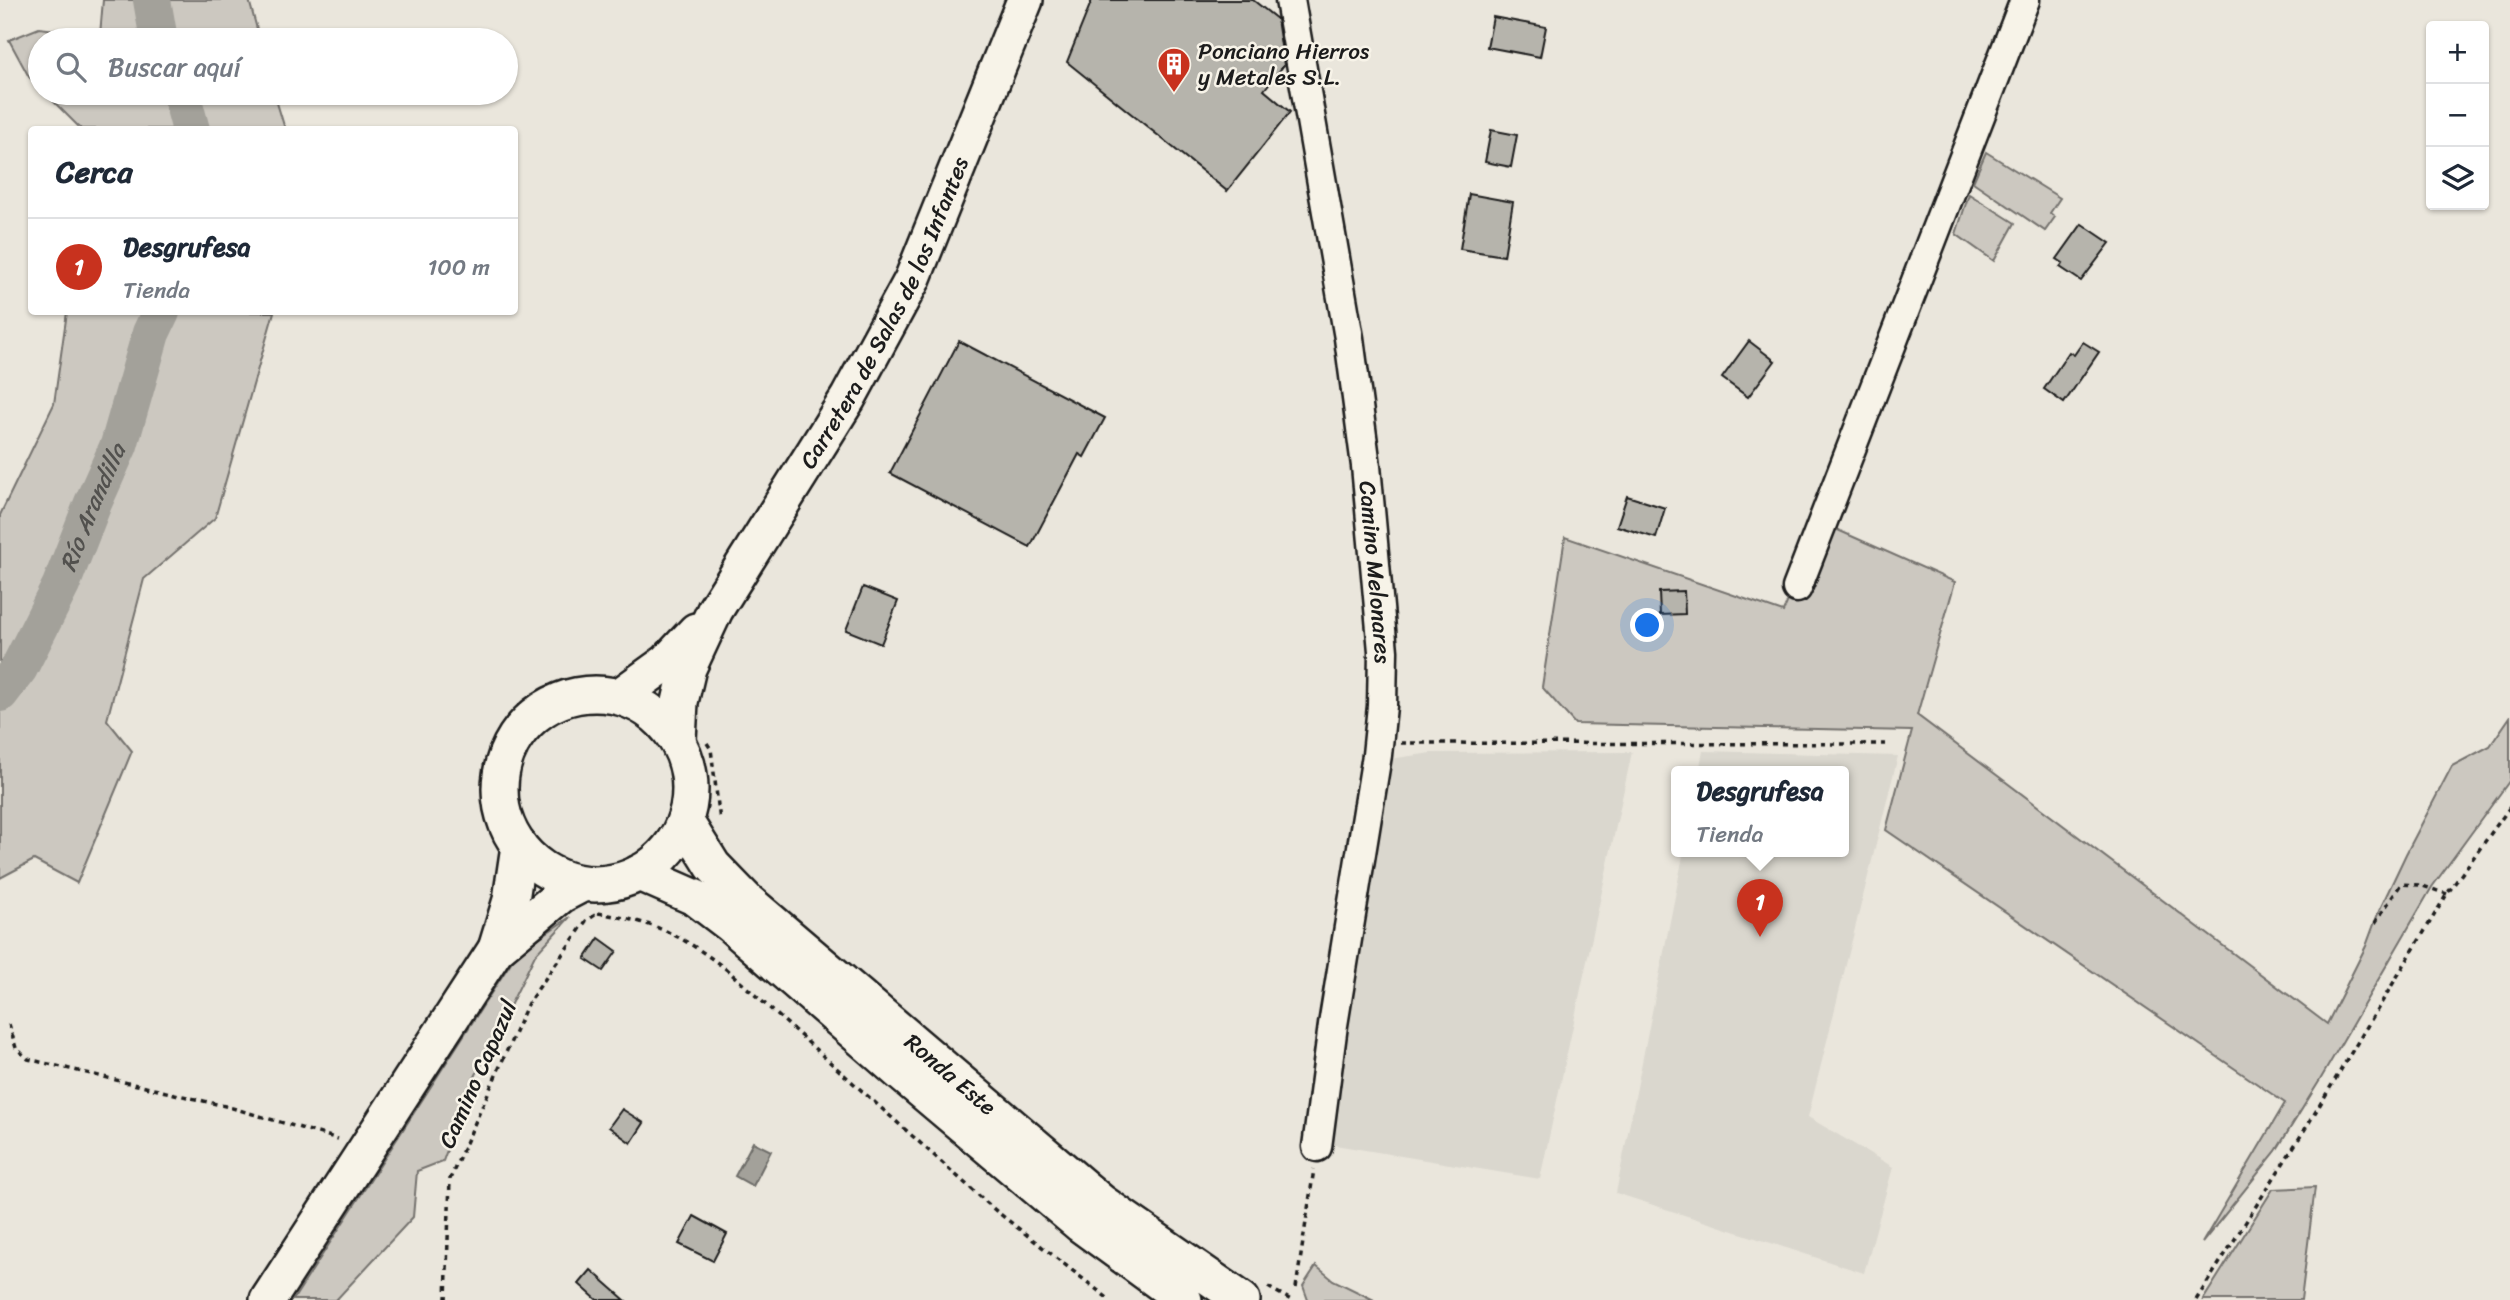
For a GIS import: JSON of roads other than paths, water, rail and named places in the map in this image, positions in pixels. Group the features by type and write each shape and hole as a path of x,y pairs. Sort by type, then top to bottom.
{"main road":[{"name":"Carretera de Salas de los Infantes","path":"678,732 680,702 688,668 715,610 848,398 912,280 1025,0"},
{"name":"Carretera de Salas de los Infantes","path":"620,696 667,662 715,610"},
{"path":"496,949 561,895 591,894 639,873 667,851 685,821 691,793 688,765 678,732 637,702 620,696 593,693 568,697 544,708 524,725 509,747 501,772 500,798 506,824 519,846 536,864 591,894"},
{"name":"Ronda Este","path":"685,821 713,866 746,900 1102,1203 1250,1290"},
{"path":"268,1300 496,949 511,900 519,846"},
{"name":"Ronda Este","path":"639,873 696,898 730,924 1080,1224 1184,1300"}],"street":[{"name":"Camino Melonares","path":"1290,0 1349,338 1366,466 1383,651 1378,743 1333,1025 1317,1147"},
{"path":"1797,588 2025,0"}],"waterway":[{"name":"Río Arandilla","path":"152,0 157,28"},
{"name":"Río Arandilla","path":"184,105 190,126"},
{"name":"Río Arandilla","path":"0,693 19,668 61,585 119,445 151,333 160,315"}],"place":[{"name":"Ponciano Hierros y Metales S.L.","path":"1174,94"},
{"name":"Desgrufesa","path":"1760,937"}]}
